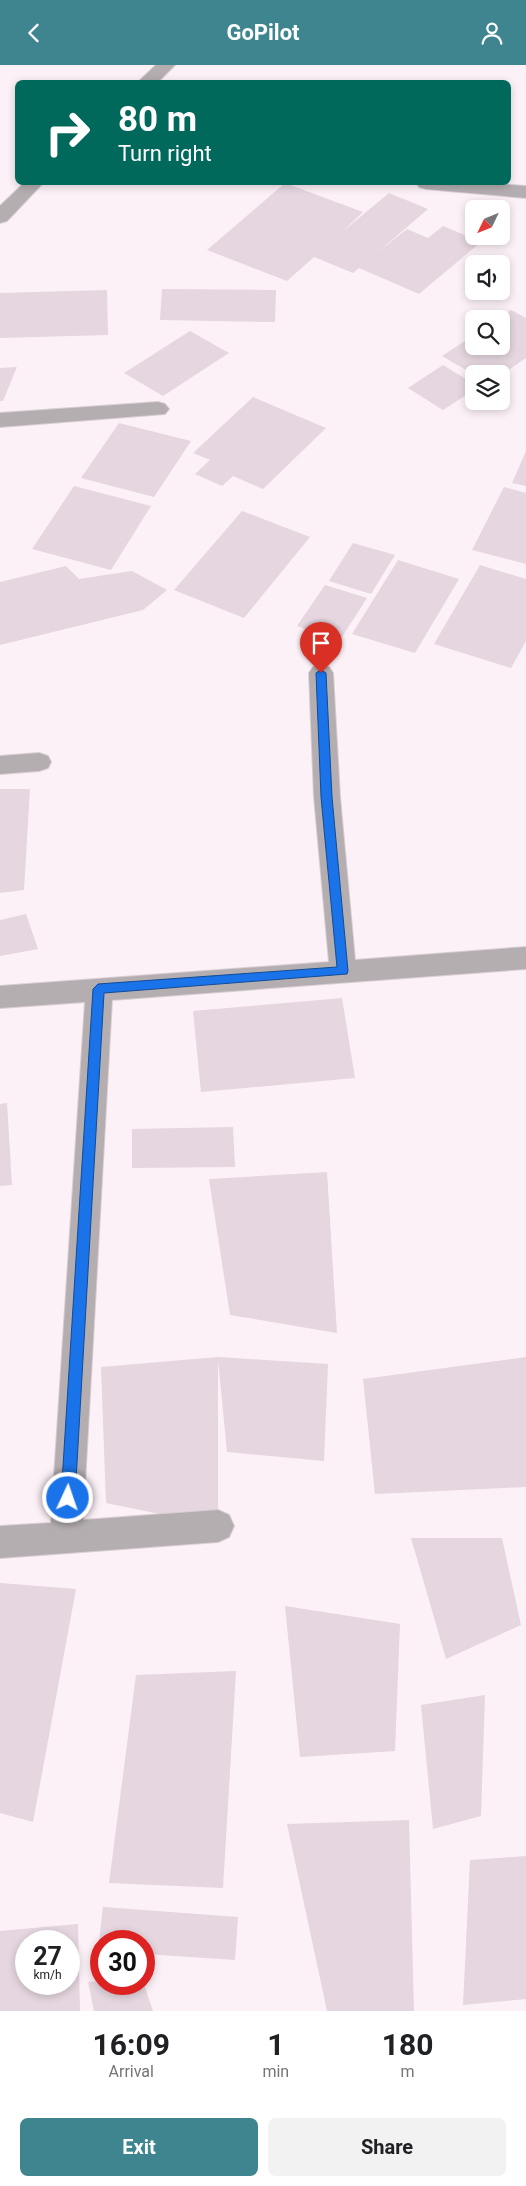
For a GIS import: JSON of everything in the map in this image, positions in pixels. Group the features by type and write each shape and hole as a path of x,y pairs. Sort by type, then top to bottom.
{"street":[{"path":"149,80 166,65"},
{"path":"0,217 32,185"},
{"path":"448,185 526,192"},
{"path":"0,420 158,409"},
{"path":"321,673 327,797 343,971"},
{"path":"0,765 39,761"},
{"path":"0,997 526,957"},
{"path":"66,1537 98,989"},
{"path":"0,1542 218,1526"}],"building":[{"path":"283,185 290,185 363,212 342,232 389,193 428,209 378,252 407,229 428,238 443,226 465,235 465,245 477,245 419,294 359,268 353,273 314,257 287,281 207,250"},
{"path":"162,289 276,290 275,322 160,320"},
{"path":"107,290 108,335 0,338 0,293"},
{"path":"510,311 526,318 526,358 510,369 510,365 465,365 465,369 442,356 465,341 465,355 510,355"},
{"path":"190,331 229,353 163,396 124,373"},
{"path":"443,365 465,378 465,396 443,410 408,388"},
{"path":"17,367 3,401 0,401 0,368"},
{"path":"253,397 326,428 263,489 233,476 222,486 195,474 210,460 193,453"},
{"path":"119,423 191,441 154,497 81,478"},
{"path":"526,451 526,486 512,483"},
{"path":"74,486 151,506 111,570 32,549"},
{"path":"504,487 526,493 526,564 472,550"},
{"path":"242,511 310,537 244,618 174,590"},
{"path":"353,543 395,555 371,594 329,581"},
{"path":"398,560 459,579 415,653 352,634"},
{"path":"480,565 526,579 526,641 511,668 434,644"},
{"path":"66,566 79,579 132,571 167,590 143,610 0,645 0,582"},
{"path":"325,585 367,598 340,640 297,626"},
{"path":"0,789 30,789 24,890 0,893"},
{"path":"26,914 38,949 0,956 0,920"},
{"path":"342,998 355,1078 201,1092 193,1011"},
{"path":"7,1103 12,1185 0,1186 0,1104"},
{"path":"233,1127 235,1167 132,1168 132,1129"},
{"path":"327,1172 337,1333 230,1315 209,1179"},
{"path":"218,1357 328,1364 324,1461 227,1452 218,1360 218,1526 106,1503 101,1367"},
{"path":"526,1357 526,1487 375,1494 363,1379"},
{"path":"411,1538 502,1538 521,1625 446,1659"},
{"path":"0,1583 76,1589 33,1822 0,1813"},
{"path":"285,1606 400,1624 395,1751 300,1757"},
{"path":"236,1671 223,1888 109,1883 136,1675"},
{"path":"485,1695 481,1816 433,1829 421,1705"},
{"path":"409,1820 414,2011 327,2011 287,1824"},
{"path":"526,1856 526,1999 463,2005 470,1860"},
{"path":"103,1907 238,1917 235,1960 155,1955 155,1930 100,1930"},
{"path":"78,1924 78,1930 15,1930 15,1995 80,1995 80,2011 0,2011 0,1931"},
{"path":"91,1995 148,1995 153,2011 94,2011"}],"route":[{"path":"68,1498 98,989 343,971 327,797 321,673"}]}
